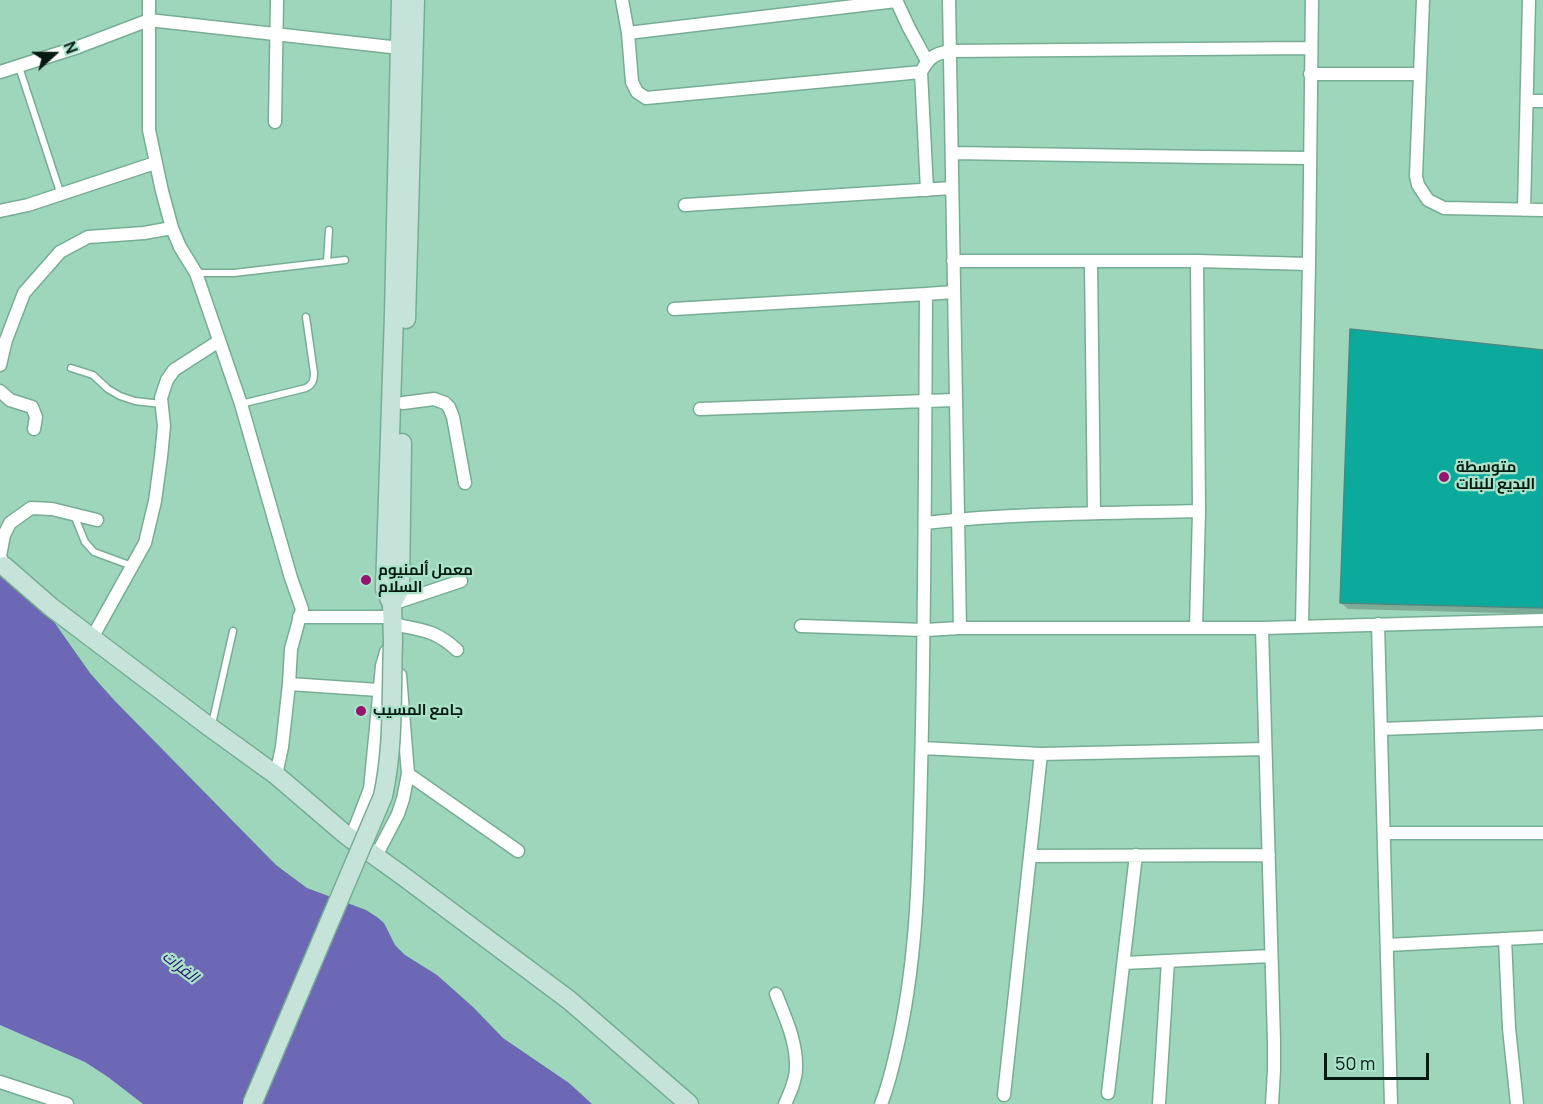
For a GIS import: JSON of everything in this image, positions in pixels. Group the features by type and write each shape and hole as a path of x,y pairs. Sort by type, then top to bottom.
{"main road":[{"path":"252,1104 383,796 388,775 392,622 386,589 401,0"},
{"path":"392,622 400,585 415,0"},
{"path":"4,566 51,607 276,775 351,838 568,1000 689,1104"}],"street":[{"path":"148,0 149,130 155,163 172,228 195,273 241,404 291,579 302,609 291,649 282,747 276,775"},
{"path":"275,122 278,0"},
{"path":"622,0 628,33 632,82 637,92 646,98 924,66 937,53 950,51 1311,48"},
{"path":"949,0 960,628"},
{"path":"1302,626 1312,0"},
{"path":"1423,0 1416,176 1422,193 1428,200 1444,208 1543,210"},
{"path":"1524,210 1529,0"},
{"path":"628,33 896,1 924,66 927,190"},
{"path":"0,72 78,47 148,20 400,48"},
{"path":"1311,74 1420,74"},
{"path":"1527,101 1543,101"},
{"path":"951,153 1310,158"},
{"path":"0,211 61,195 155,163"},
{"path":"685,205 952,188"},
{"path":"0,365 6,340 24,292 60,252 88,237 144,233 172,228"},
{"path":"953,261 1197,261 1309,264"},
{"path":"1091,261 1094,513"},
{"path":"1196,628 1197,261"},
{"path":"674,309 954,292"},
{"path":"881,1104 895,1055 906,1003 917,879 925,630 926,294"},
{"path":"92,638 145,543 155,501 164,426 161,398 167,380 174,370 219,341"},
{"path":"0,390 10,400 32,407 36,417 33,429"},
{"path":"403,403 434,399 440,400 449,407 453,417 465,483"},
{"path":"700,409 955,400"},
{"path":"4,566 0,556 4,535 10,523 31,508 52,509 97,520"},
{"path":"925,523 1094,513 1198,511"},
{"path":"351,838 370,789 383,659 392,622 461,581"},
{"path":"299,617 392,622 433,632 445,638 457,650"},
{"path":"801,626 925,630 1262,628 1543,620"},
{"path":"376,856 398,814 408,774 399,663 392,622"},
{"path":"1378,624 1391,1104"},
{"path":"1262,628 1274,1041 1272,1104"},
{"path":"289,684 379,690"},
{"path":"1381,729 1543,723"},
{"path":"922,748 1041,754 1265,749"},
{"path":"1004,1095 1041,754"},
{"path":"408,774 518,851"},
{"path":"1384,833 1543,833"},
{"path":"1108,1093 1136,855"},
{"path":"1030,856 1269,855"},
{"path":"1387,945 1543,938"},
{"path":"1505,939 1510,1037 1518,1104"},
{"path":"1124,963 1271,956"},
{"path":"1159,1104 1168,961"},
{"path":"776,993 789,1026 795,1056 796,1069 791,1092 785,1104"},
{"path":"0,1082 67,1104"}],"lane":[{"path":"19,67 61,195"},
{"path":"327,262 329,230"},
{"path":"195,273 234,273 345,260"},
{"path":"241,404 311,385 314,373 306,317"},
{"path":"71,368 93,375 108,389 120,396 135,401 161,404"},
{"path":"74,514 85,542 94,552 133,566"},
{"path":"211,728 233,631"}],"water":[{"name":"الفرات","path":"0,571 52,619 90,673 114,700 276,865 307,888 366,910 377,917 384,923 395,945 405,955 437,975 503,1038 569,1083 592,1104 143,1104 85,1062 0,1025"}],"building":[{"name":"متوسطة البديع للبنات","path":"1350,329 1543,350 1543,608 1340,603"}],"place":[{"name":"متوسطة البديع للبنات","path":"1444,477"},
{"name":"معمل ألمنيوم السلام","path":"366,580"},
{"name":"جامع المسيب","path":"361,711"}]}
